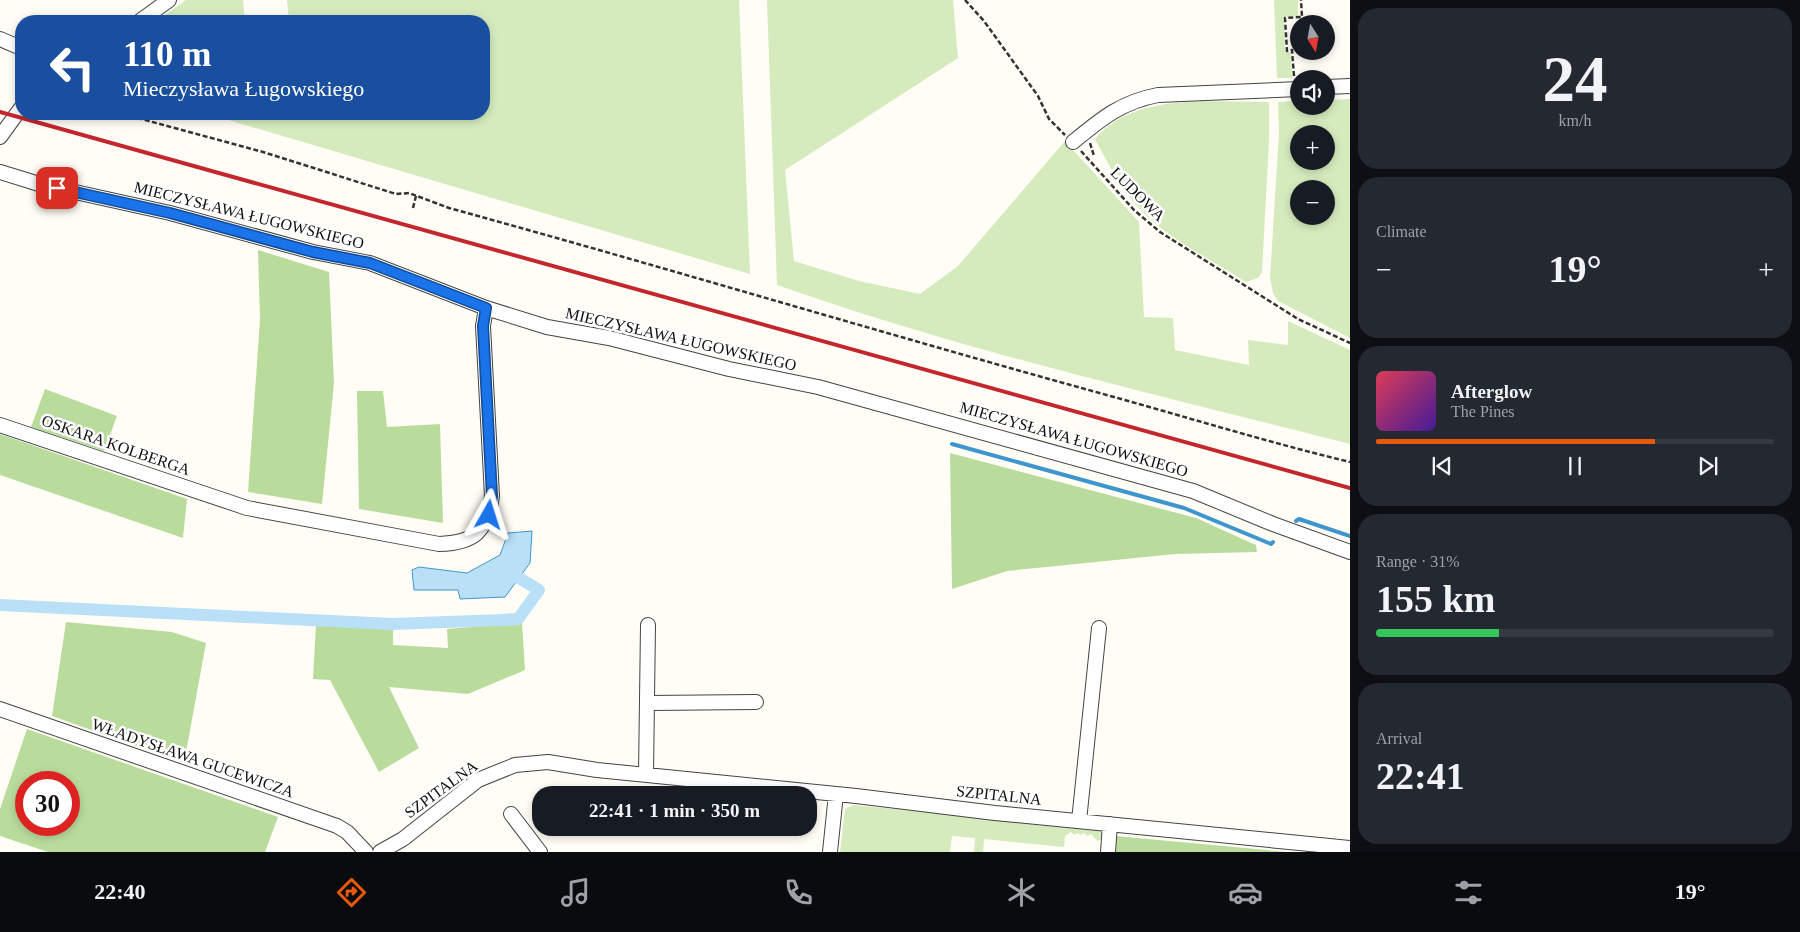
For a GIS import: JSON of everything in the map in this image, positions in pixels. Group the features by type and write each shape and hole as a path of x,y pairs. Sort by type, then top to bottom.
{"street":[{"path":"148,15 169,0"},
{"path":"0,40 15,46"},
{"path":"1073,142 1116,109 1145,98 1290,85"},
{"path":"1335,87 1350,86"},
{"path":"0,137 15,116"},
{"name":"MIECZYSŁAWA ŁUGOWSKIEGO","path":"0,172 39,184 170,213 313,252 370,263 486,308 547,327 609,338 729,369 818,387 1174,486 1350,552"},
{"name":"OSKARA KOLBERGA","path":"0,425 247,508 439,544 463,541 475,535 484,527 489,515 492,496 483,326 486,308"},
{"path":"646,774 648,625"},
{"path":"1079,821 1099,628"},
{"path":"648,703 756,702"},
{"name":"WŁADYSŁAWA GUCEWICZA","path":"0,709 337,826 347,832 366,852"},
{"name":"SZPITALNA","path":"380,852 403,840 478,780 515,766 548,762 597,770 1350,848"},
{"path":"830,852 836,794"},
{"path":"511,814 540,852"},
{"path":"1108,852 1110,824"}],"path":[{"name":"LUDOWA","path":"965,0 984,21 1038,96 1048,119 1073,142 1134,210 1160,232 1298,319 1350,343"},
{"path":"1294,70 1292,50 1287,51 1286,18 1302,17 1301,0"},
{"path":"145,120 263,152 396,194 416,196 449,208 736,289 929,347 1178,417 1350,462"},
{"path":"1091,139 1090,148 1094,156"},
{"path":"413,208 416,196"}],"green space":[{"path":"186,0 243,0 244,15 165,15"},
{"path":"287,0 739,0 750,274 228,120 490,120 490,15 288,15"},
{"path":"767,0 953,0 958,58 785,170 794,261 859,281 920,294 958,266 1065,141 1139,222 1144,317 1173,318 1175,350 1249,365 1248,340 1288,345 1288,321 1350,350 1350,444 1062,371 918,331 777,285"},
{"path":"1274,0 1298,0 1298,15 1284,17 1285,52 1290,52 1291,60 1290,78 1277,78"},
{"path":"1350,99 1350,338 1278,301 1273,293 1270,278 1279,133 1278,102 1290,101 1290,115 1335,115 1335,100"},
{"path":"1200,101 1269,102 1269,141 1262,272 1258,278 1246,282 1180,241 1144,213 1123,187 1095,139 1112,124 1132,113 1153,106"},
{"path":"258,250 329,272 334,383 322,504 248,492 260,320"},
{"path":"45,389 117,416 104,451 31,427"},
{"path":"357,391 383,391 387,427 440,424 443,523 359,509"},
{"path":"0,434 187,499 183,538 0,475"},
{"path":"950,453 1196,518 1256,545 1257,552 1175,554 1007,571 952,589"},
{"path":"66,622 172,632 206,643 184,763 52,716"},
{"path":"522,623 525,670 468,694 389,687 419,748 379,772 330,680 313,679 316,625 393,629 393,645 448,648 447,629"},
{"path":"27,729 278,817 265,852 48,852 0,836 0,809"},
{"path":"853,805 1100,829 1104,833 1102,839 1097,841 1091,834 1087,836 1084,833 1080,835 1078,833 1074,835 1071,832 1065,836 1064,847 984,839 983,852 974,852 975,838 952,836 950,852 840,852 845,809"},
{"path":"1115,836 1287,852 1113,852"}],"water":[{"path":"532,531 530,563 505,597 460,599 458,590 414,590 412,570 419,567 467,573 500,555 508,533"}],"waterway":[{"path":"952,444 1184,508 1271,544 1273,542"},
{"path":"1296,521 1299,519 1350,536"},
{"path":"0,605 392,624 502,620 518,619 539,590 519,578"}],"railway":[{"path":"0,112 15,116"},
{"path":"29,120 1350,488"}],"route":[{"path":"57,188 170,213 313,252 370,263 486,308 483,326 492,496 489,515"}]}
